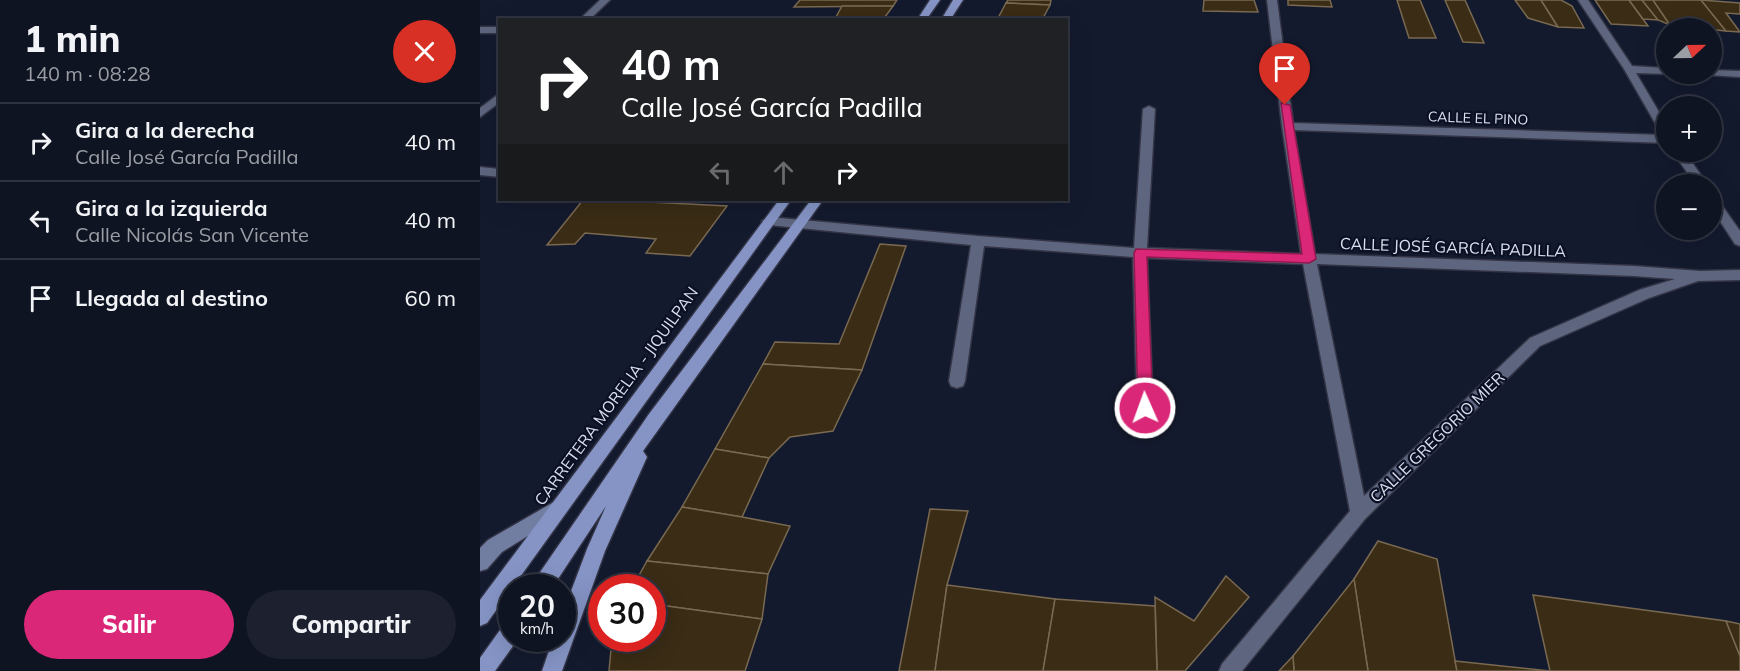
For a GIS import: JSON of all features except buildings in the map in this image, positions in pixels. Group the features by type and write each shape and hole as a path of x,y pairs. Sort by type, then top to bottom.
{"main road":[{"path":"922,18 935,0"},
{"path":"946,18 958,0"},
{"name":"CARRETERA MORELIA - JIQUILPAN","path":"480,616 784,201"},
{"path":"550,574 654,419 817,201"},
{"path":"552,671 596,549 654,419"},
{"path":"487,665 498,650"}],"street":[{"path":"585,18 605,0"},
{"path":"1272,0 1288,126 1309,259 1359,513"},
{"path":"1583,0 1629,69 1656,116"},
{"path":"480,30 498,30"},
{"path":"1629,69 1656,70"},
{"path":"1722,73 1740,74"},
{"path":"480,114 498,98"},
{"path":"1145,408 1140,253 1149,109"},
{"name":"CALLE EL PINO","path":"1288,126 1656,139"},
{"path":"480,171 498,172"},
{"path":"1722,215 1740,241"},
{"name":"CALLE JOSÉ GARCÍA PADILLA","path":"769,221 978,241 1140,253 1634,270 1700,276 1740,275"},
{"path":"957,381 978,241"},
{"name":"CALLE GREGORIO MIER","path":"1229,671 1359,513 1535,342 1644,294 1700,276"},
{"path":"480,562 495,546 564,504"}],"route":[{"path":"1145,408 1140,253 1309,259 1285,105"}]}
